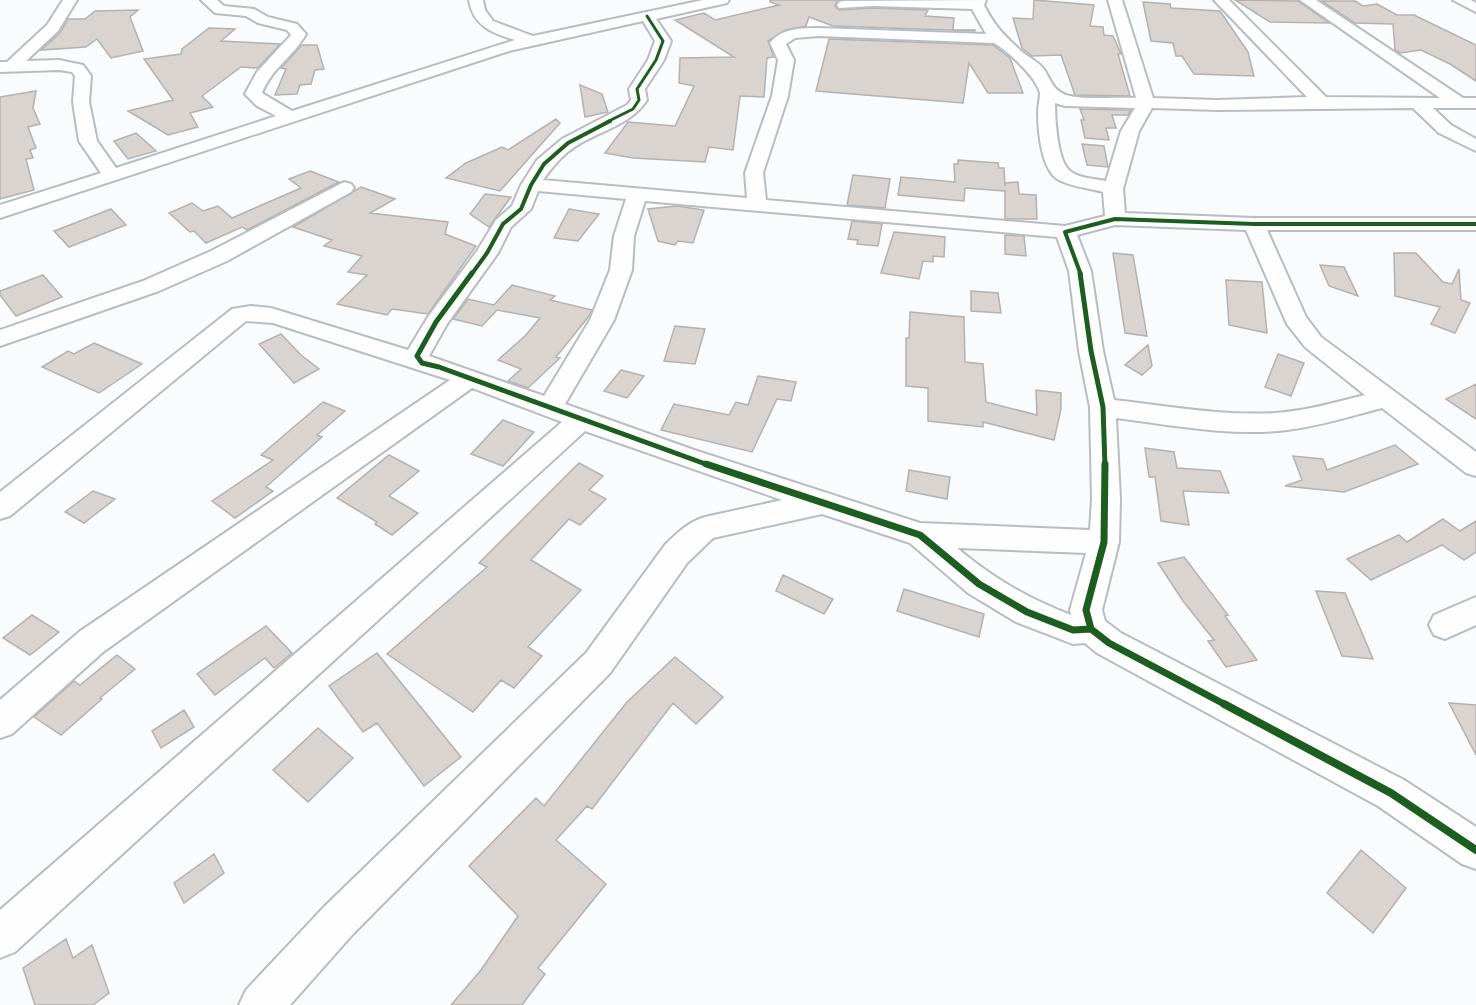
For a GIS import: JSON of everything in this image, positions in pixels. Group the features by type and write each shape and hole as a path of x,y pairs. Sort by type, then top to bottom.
{"street":[{"path":"6,66 53,28 70,0"},
{"path":"208,0 220,9 249,12 263,20 292,27 298,34 295,43 257,80 253,94 291,117"},
{"path":"476,0 480,19 490,27 532,41"},
{"path":"0,212 390,85 453,62 625,15 647,16 722,0"},
{"path":"1115,0 1146,104 1130,131 1113,189 1115,219"},
{"path":"1221,0 1321,102"},
{"path":"1307,0 1468,103"},
{"path":"1460,0 1476,8"},
{"path":"844,5 873,2 978,2 987,26 997,39 1008,45 1014,53 1036,70 1048,93 1065,101 1217,105 1321,102 1468,103"},
{"path":"422,363 417,356 436,322 486,253 503,224 522,209 531,185 544,164 568,143 633,109 639,100 637,89 656,60 663,41 647,16"},
{"path":"757,205 754,173 767,141 780,96 786,60 778,43 783,37 819,32 997,39"},
{"path":"6,66 58,65 77,68 83,76 81,102 88,141 112,175"},
{"path":"1048,93 1046,101 1055,164 1064,177 1113,189"},
{"path":"1418,103 1445,129 1476,146"},
{"path":"531,185 1065,232 1115,219 1254,224 1476,224"},
{"path":"2,334 151,286 219,256 344,188"},
{"path":"550,407 602,320 621,270 624,236 637,194"},
{"path":"1254,224 1295,319 1313,342 1476,465"},
{"path":"1065,232 1080,271 1091,351 1103,407 1106,499 1104,542 1086,610 1091,629 1109,643 1391,793 1476,850"},
{"path":"0,508 105,426 240,314 253,312 286,318 317,331 470,378 822,503 920,535 1104,542"},
{"path":"0,722 91,642 470,378"},
{"path":"1103,407 1220,422 1275,422 1386,398"},
{"path":"0,937 582,419"},
{"path":"261,1005 338,921 598,663 676,555 691,538 705,528 822,503"},
{"path":"920,535 979,584 1027,612 1072,630 1091,629"},
{"path":"1445,625 1476,610"}],"building":[{"path":"770,0 838,0 835,6 839,10 873,8 928,10 925,16 954,18 953,30 975,31 833,26 809,17 806,26 785,30 768,41 774,57 767,58 764,97 740,96 733,150 709,147 705,162 633,158 605,153 628,122 675,126 694,86 679,83 680,58 734,57 675,20 704,13 715,20 779,5"},
{"path":"1034,0 1094,5 1090,26 1103,27 1104,35 1113,36 1121,54 1118,54 1130,96 1075,95 1061,55 1032,56 1022,48 1013,18 1033,19"},
{"path":"1235,0 1298,1 1329,23 1270,22"},
{"path":"1322,1 1355,1 1363,6 1377,4 1397,15 1414,15 1476,45 1476,81 1450,64 1421,50 1400,53 1395,50 1393,24 1355,23"},
{"path":"1143,2 1170,4 1171,8 1220,11 1248,52 1254,76 1194,74 1182,56 1176,56 1173,43 1151,41"},
{"path":"138,10 130,17 143,51 111,58 97,39 86,47 41,50 60,33 68,19 85,19 95,11"},
{"path":"209,28 235,29 221,41 280,44 258,68 241,67 202,96 213,107 190,113 198,127 168,135 128,111 173,100 144,59 181,54 182,49"},
{"path":"829,39 993,45 1010,58 1023,93 988,93 969,63 963,103 816,91"},
{"path":"302,45 317,45 324,69 315,70 311,84 300,85 297,94 275,95 286,69 281,68"},
{"path":"580,85 602,94 608,112 585,117"},
{"path":"36,91 33,108 40,124 28,127 36,148 30,150 33,158 26,159 34,190 0,199 0,97"},
{"path":"1080,109 1131,110 1128,115 1112,115 1116,128 1106,128 1109,140 1085,138 1081,120 1084,120"},
{"path":"556,119 560,123 500,191 446,178 466,163 502,147 508,150"},
{"path":"136,133 156,151 128,159 114,141"},
{"path":"1082,144 1104,146 1108,167 1087,165"},
{"path":"958,160 998,163 999,168 1004,168 1005,186 1005,183 1018,182 1019,194 1036,195 1037,219 1005,219 1005,191 965,188 964,201 898,195 901,177 955,182 954,164 958,164"},
{"path":"310,171 339,182 247,230 242,227 206,243 169,213 192,203 203,211 218,206 232,218 301,188 289,179"},
{"path":"853,175 890,179 885,208 847,205"},
{"path":"361,187 395,199 370,213 448,222 445,234 476,246 428,314 392,309 387,315 337,304 367,275 348,272 362,256 324,246 332,240 293,227"},
{"path":"485,194 511,197 489,227 470,214"},
{"path":"677,206 704,210 693,243 678,241 675,245 658,241 648,209"},
{"path":"111,209 126,225 69,247 54,231"},
{"path":"569,209 599,214 578,241 554,238"},
{"path":"852,221 882,224 878,246 857,244 858,240 848,239"},
{"path":"894,232 945,237 944,257 933,256 933,262 923,261 919,279 881,273"},
{"path":"1005,235 1024,236 1026,256 1005,254"},
{"path":"1113,253 1133,255 1147,336 1125,333"},
{"path":"1394,253 1416,253 1443,282 1452,284 1459,269 1461,300 1470,303 1455,333 1431,324 1440,307 1395,296"},
{"path":"1320,265 1344,267 1358,296 1329,286"},
{"path":"43,275 62,297 16,316 0,295 0,291"},
{"path":"1226,280 1262,282 1267,333 1229,325"},
{"path":"512,285 555,296 550,300 592,310 556,357 560,358 528,388 508,381 521,369 498,360 525,336 540,318 497,310 482,326 453,319 468,299 494,305"},
{"path":"971,291 998,293 1001,313 971,311"},
{"path":"910,312 964,317 965,362 983,364 986,402 1037,415 1036,390 1061,393 1061,409 1054,440 983,422 983,427 928,421 928,388 906,386 906,338 909,338"},
{"path":"675,326 705,329 695,364 664,361"},
{"path":"281,334 301,355 319,369 294,383 259,344"},
{"path":"94,343 142,364 99,393 42,367 68,351 74,354"},
{"path":"1148,345 1152,366 1142,375 1125,365"},
{"path":"1278,354 1304,363 1291,396 1265,387"},
{"path":"621,370 644,376 627,398 604,391"},
{"path":"758,376 796,382 791,401 777,399 752,452 661,430 674,404 729,415 736,402 748,405"},
{"path":"1476,384 1476,419 1446,399"},
{"path":"323,402 345,411 317,435 322,437 266,487 273,491 235,518 212,501 273,460 261,455"},
{"path":"503,420 534,432 503,466 471,454"},
{"path":"1395,445 1418,464 1344,492 1285,486 1302,480 1293,456 1323,459 1327,470"},
{"path":"1145,448 1174,452 1177,468 1220,471 1229,493 1183,491 1189,525 1161,521 1155,477 1149,477"},
{"path":"389,455 419,471 389,496 418,513 392,535 375,524 377,522 337,498"},
{"path":"579,463 603,476 589,490 606,499 580,525 569,519 531,560 581,590 528,647 542,656 514,688 501,680 473,712 387,654 487,567 479,563"},
{"path":"909,470 950,477 947,499 906,491"},
{"path":"93,491 115,499 84,523 65,512"},
{"path":"1443,519 1460,531 1476,521 1476,552 1464,560 1442,545 1371,580 1347,559 1399,535 1407,542"},
{"path":"1184,557 1228,615 1225,616 1257,660 1226,667 1208,641 1214,640 1183,601 1158,563"},
{"path":"783,575 833,599 824,614 776,591"},
{"path":"904,589 984,614 979,637 897,611"},
{"path":"1316,591 1345,593 1373,659 1342,656"},
{"path":"32,615 59,632 30,655 3,638"},
{"path":"266,626 292,653 274,668 265,658 215,695 197,674"},
{"path":"377,653 461,757 424,786 377,723 363,732 329,686"},
{"path":"117,655 135,669 61,735 34,717 74,681 80,685"},
{"path":"675,657 723,697 696,724 673,703 592,809 587,806 556,840 606,884 538,968 545,974 522,1005 451,1005 481,970 518,916 469,866 536,798 544,806 627,702"},
{"path":"1449,703 1476,705 1476,755"},
{"path":"184,710 194,727 161,748 152,731"},
{"path":"318,728 353,758 308,802 273,770"},
{"path":"1361,850 1406,888 1373,933 1327,893"},
{"path":"214,854 224,873 184,903 174,883"},
{"path":"66,939 73,958 92,945 109,993 93,1005 35,1005 23,968"}],"cycle path":[{"path":"647,16 663,41 656,60 637,89 639,100 633,109 568,143 544,164 531,185 521,209 503,224 487,253 436,322 417,356 422,363 439,367 684,457 920,535 979,584 1027,612 1073,630 1091,629"},
{"path":"1476,224 1254,224 1115,219 1065,232 1080,271 1091,351 1103,407 1106,499 1104,542 1086,610 1091,629 1109,643 1391,793 1476,850"}]}
